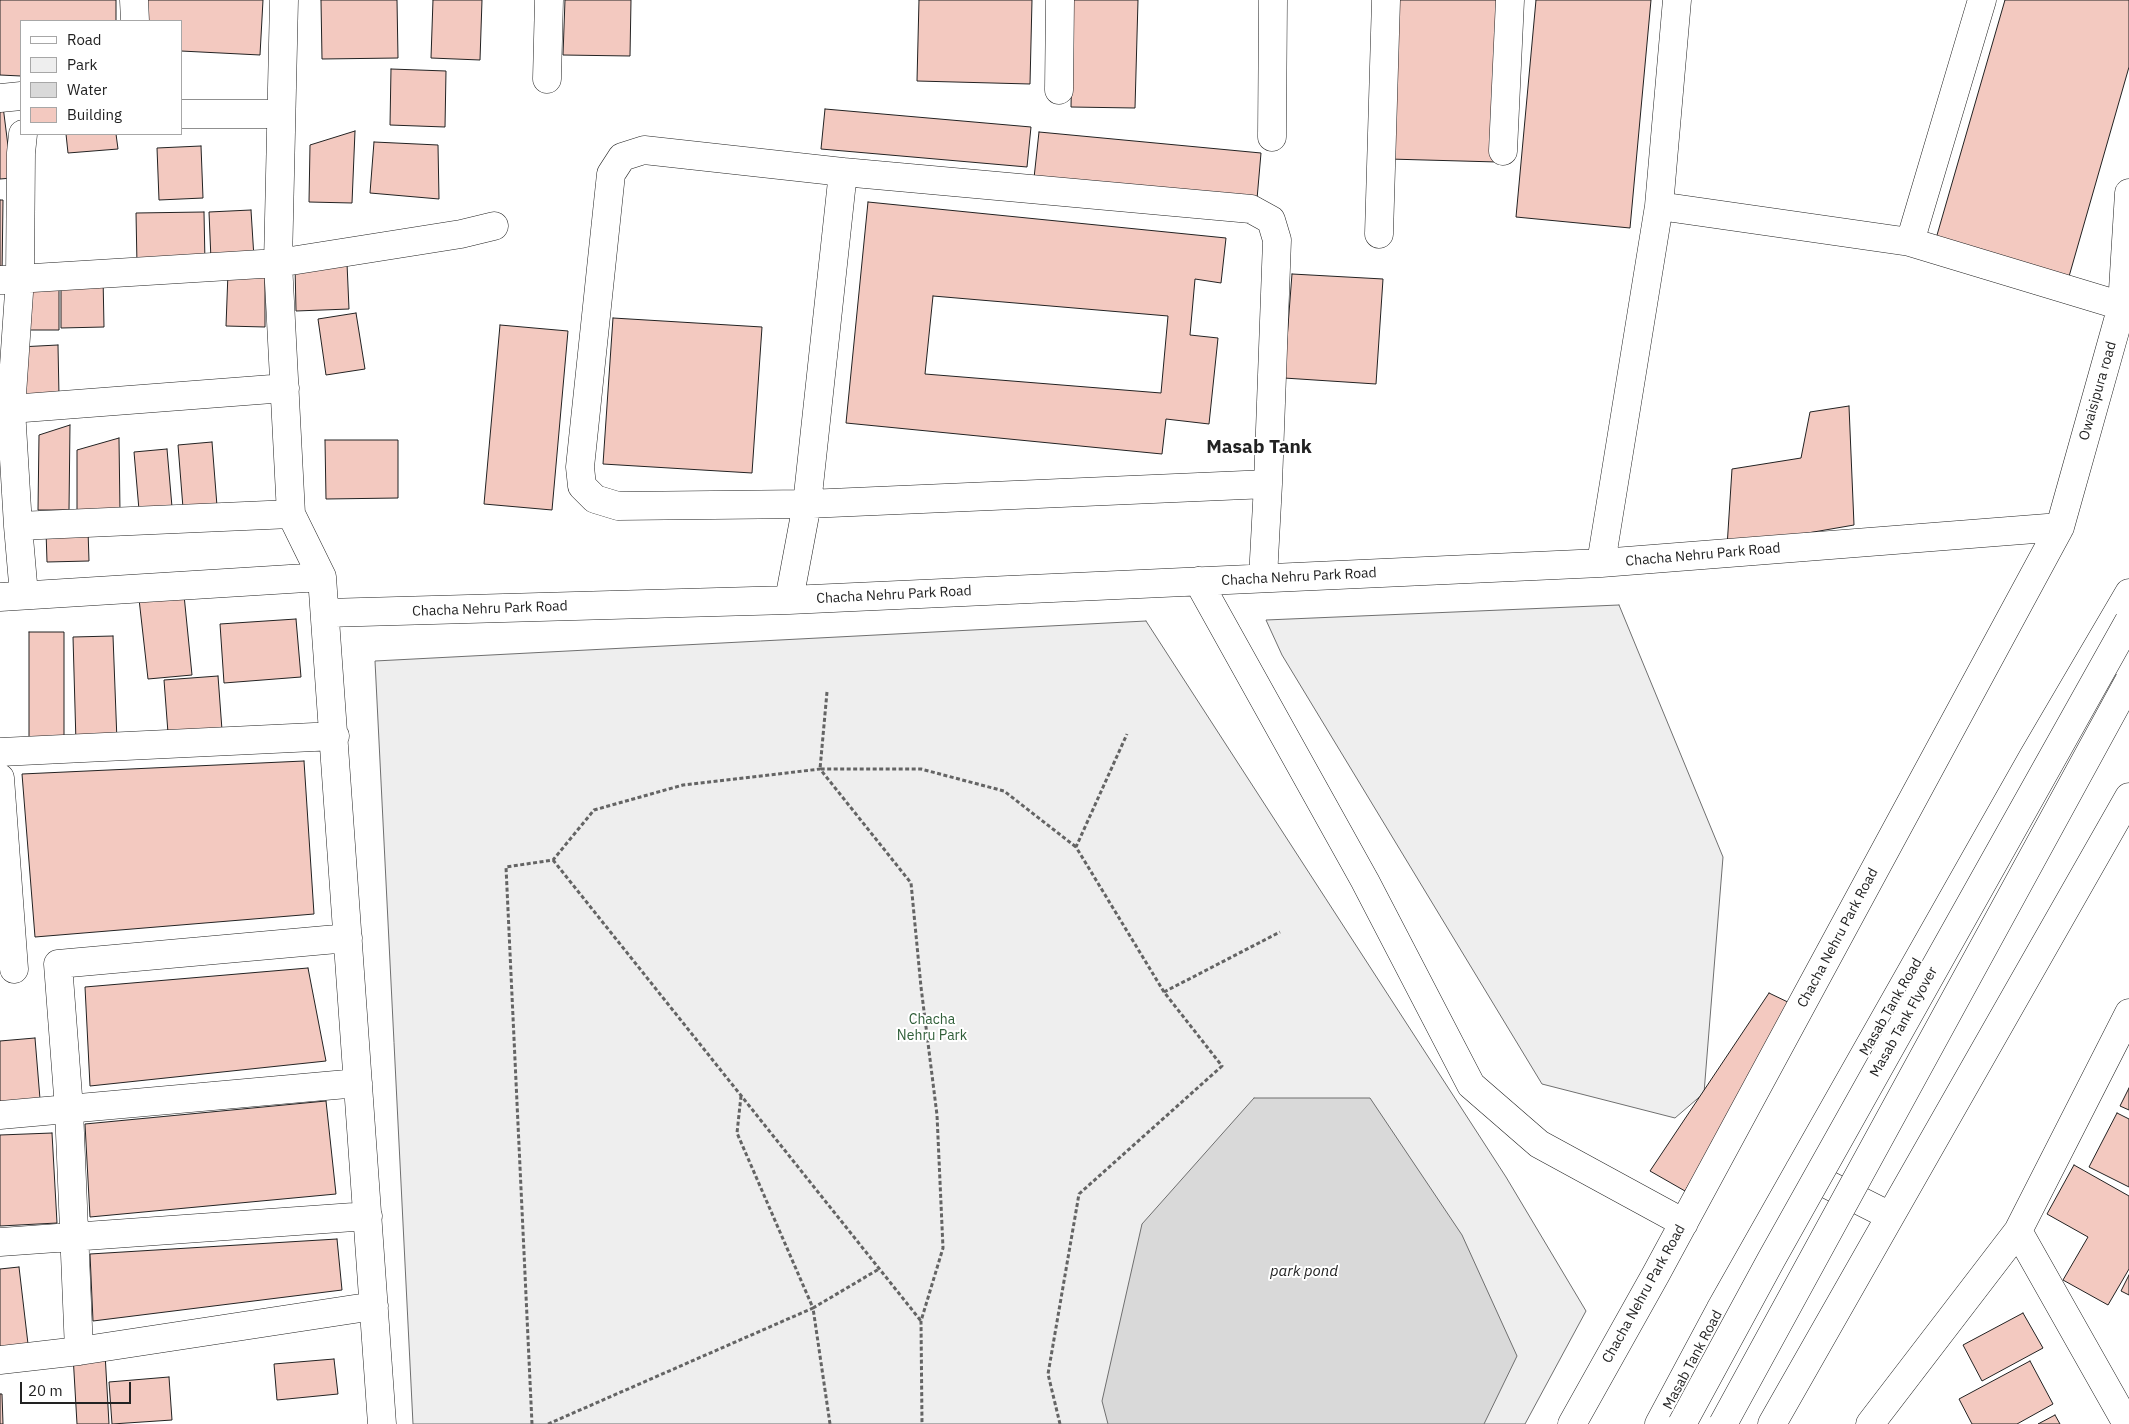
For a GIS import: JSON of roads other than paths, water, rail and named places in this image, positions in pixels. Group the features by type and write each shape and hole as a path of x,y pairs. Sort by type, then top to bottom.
{"main road":[{"path":"134,0 135,20"},
{"path":"284,0 278,263 291,514 322,577 326,613 382,1424"},
{"path":"547,79 549,0"},
{"path":"1058,90 1060,0"},
{"path":"1272,137 1273,0"},
{"path":"1378,234 1386,0"},
{"path":"1503,151 1510,0"},
{"path":"1602,563 1659,206 1677,0"},
{"path":"1910,242 1982,0"},
{"path":"0,98 20,96"},
{"path":"182,114 281,114"},
{"path":"23,135 10,279 11,409 18,526 12,596 322,577"},
{"path":"1263,578 1268,484 1277,240 1271,220 1251,209 843,172 644,150 622,158 611,174 591,347 580,467 582,486 595,499 618,506 807,504 1268,484"},
{"path":"789,600 807,504 843,172"},
{"name":"Owaisipura road","path":"2060,527 2122,306 2129,193"},
{"path":"1659,206 1910,242 2122,306"},
{"path":"10,279 278,263 461,234 494,226"},
{"path":"11,409 285,388"},
{"path":"18,526 291,514"},
{"name":"Chacha Nehru Park Road","path":"326,613 789,600 1602,563 2060,527"},
{"name":"Chacha Nehru Park Road","path":"1572,1424 1684,1223 2060,527"},
{"path":"1198,581 1365,881 1471,1085 1539,1144 1684,1223"},
{"name":"Masab Tank Road","path":"1659,1424 1720,1310 1799,1170 2129,593"},
{"name":"Masab Tank Flyover","path":"1682,1424 1776,1252 2129,621"},
{"path":"1723,1424 2129,681"},
{"path":"0,752 335,736"},
{"path":"0,778 7,970 348,938"},
{"path":"1772,1424 2129,797"},
{"path":"58,964 69,1109 79,1351"},
{"path":"1870,1424 2018,1231 2129,1013"},
{"path":"0,1115 358,1083"},
{"path":"1799,1170 1890,1216"},
{"path":"0,1242 368,1216"},
{"path":"2018,1231 2127,1424"},
{"path":"0,1360 79,1351 374,1306"}],"water":[{"name":"park pond","path":"1254,1098 1370,1098 1462,1235 1517,1356 1484,1424 1108,1424 1102,1401 1142,1224"}],"district":[{"name":"Masab Tank","path":"1259,448"}],"park label":[{"name":"Chacha Nehru Park","path":"932,1028"}]}
